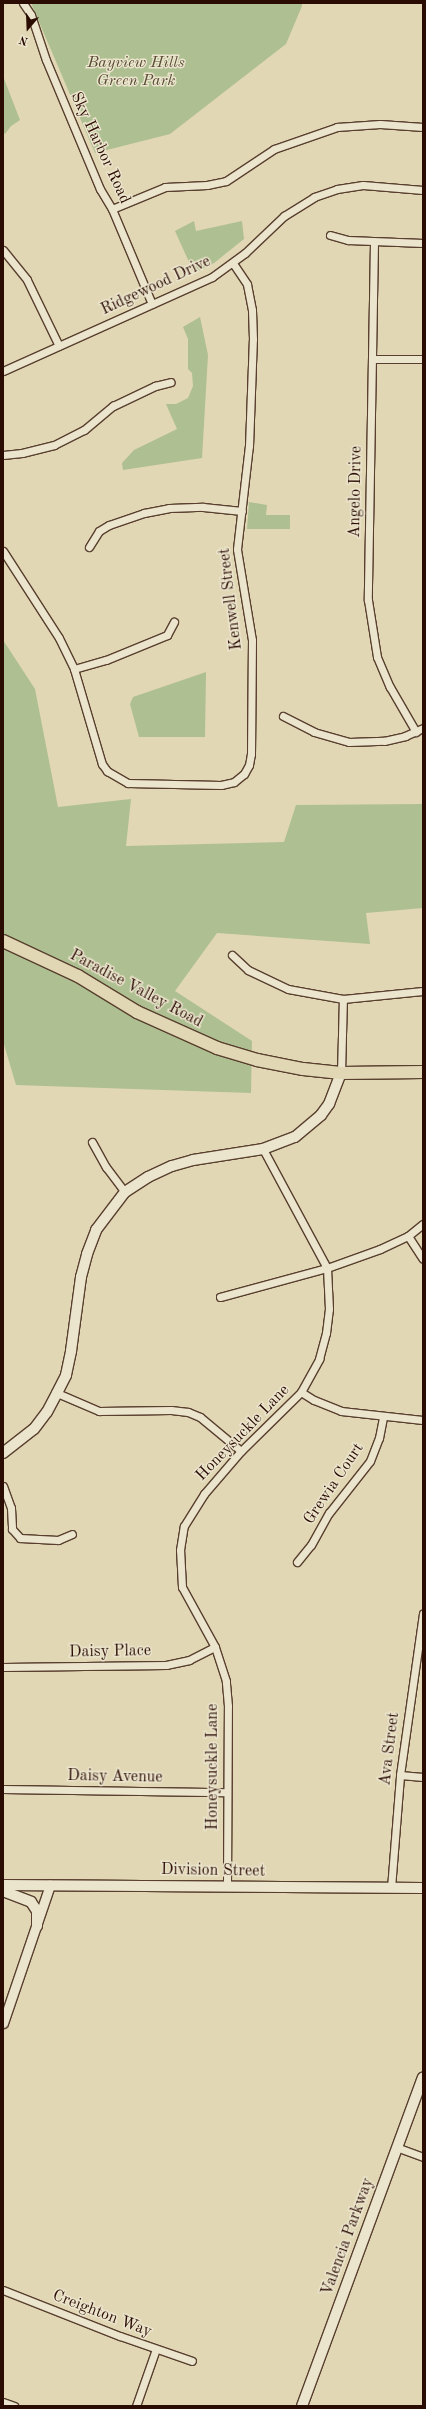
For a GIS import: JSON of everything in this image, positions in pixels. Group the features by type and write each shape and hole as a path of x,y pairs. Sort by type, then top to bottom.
{"main road":[{"name":"Paradise Valley Road","path":"3,941 78,976 137,1012 217,1048 257,1060 303,1069 341,1072 423,1072"},
{"path":"3,1453 34,1430 48,1412 66,1375 70,1357 81,1277 87,1254 96,1230 125,1192 148,1177 172,1166 193,1160 263,1149 295,1137 321,1115 329,1104 341,1072"},
{"name":"Division Street","path":"3,1885 423,1888"},
{"path":"3,1891 31,1902 36,1911 37,1926"},
{"name":"Valencia Parkway","path":"302,2406 423,2078"}],"street":[{"name":"Sky Harbor Road","path":"23,3 31,15 46,60 100,189 112,209 152,304"},
{"path":"112,209 164,187 207,185 226,181 274,149 336,127 380,124 423,127"},
{"name":"Ridgewood Drive","path":"3,371 201,283 233,263 284,216 304,202 325,193 363,185 423,190"},
{"path":"330,235 348,240 423,243"},
{"name":"Angelo Drive","path":"374,242 368,600 377,657 390,687 416,732"},
{"path":"3,250 27,280 59,346"},
{"name":"Kenwell Street","path":"3,551 59,638 74,669 102,764 116,778 128,783 221,784 234,782 244,774 251,759 252,640 237,549 249,440 253,339 252,310 247,284 233,263"},
{"path":"372,359 423,359"},
{"path":"3,455 22,453 54,445 84,430 113,406 155,386 171,382"},
{"path":"89,547 99,532 109,525 144,513 169,508 203,507 242,511"},
{"path":"74,669 106,660 167,635 174,622"},
{"path":"283,716 314,732 349,742 384,741 416,732 423,728"},
{"path":"232,955 248,970 288,989 343,999 423,991"},
{"path":"341,1072 343,999"},
{"path":"92,1142 106,1167 125,1192"},
{"name":"Honeysuckle Lane","path":"227,1886 228,1706 226,1681 215,1647 182,1587 180,1550 184,1526 204,1494 241,1451 301,1392 319,1359 326,1333 329,1309 327,1268 263,1149"},
{"path":"220,1297 327,1268 380,1249 408,1236 423,1224"},
{"path":"408,1236 423,1259"},
{"path":"301,1392 314,1400 342,1411 423,1420"},
{"path":"57,1393 98,1411 171,1410 188,1412 200,1417 241,1451"},
{"name":"Grewia Court","path":"297,1562 311,1545 329,1513 370,1461 379,1438 383,1416"},
{"path":"3,1486 11,1508 12,1529 20,1538 58,1540 72,1534"},
{"name":"Ava Street","path":"391,1888 400,1775 423,1614"},
{"name":"Daisy Place","path":"3,1667 166,1665 189,1660 215,1647"},
{"path":"415,1671 423,1672"},
{"path":"400,1775 423,1777"},
{"name":"Daisy Avenue","path":"3,1790 227,1792"},
{"path":"3,2023 50,1885"},
{"path":"396,2148 423,2157"},
{"name":"Creighton Way","path":"3,2290 156,2349 192,2361"},
{"path":"136,2406 156,2349"},
{"path":"3,2402 14,2406"}],"green space":[{"name":"Bayview Hills Green Park","path":"31,3 302,3 302,6 286,44 170,134 95,153"},
{"path":"3,76 20,120 11,126 5,134 3,132"},
{"path":"194,221 196,231 242,221 244,239 214,263 194,273 175,231"},
{"path":"200,317 208,355 202,458 123,470 122,463 134,450 177,429 166,404 176,404 188,398 193,386 192,373 188,369 188,339 183,327"},
{"path":"249,502 267,505 266,515 290,515 290,529 247,529"},
{"path":"3,640 35,689 58,807 131,799 126,846 284,842 296,805 423,804 423,908 366,913 370,944 217,933 175,991 252,1041 251,1093 16,1085 3,1041"},
{"path":"206,672 205,737 139,737 130,704 133,697"}]}
